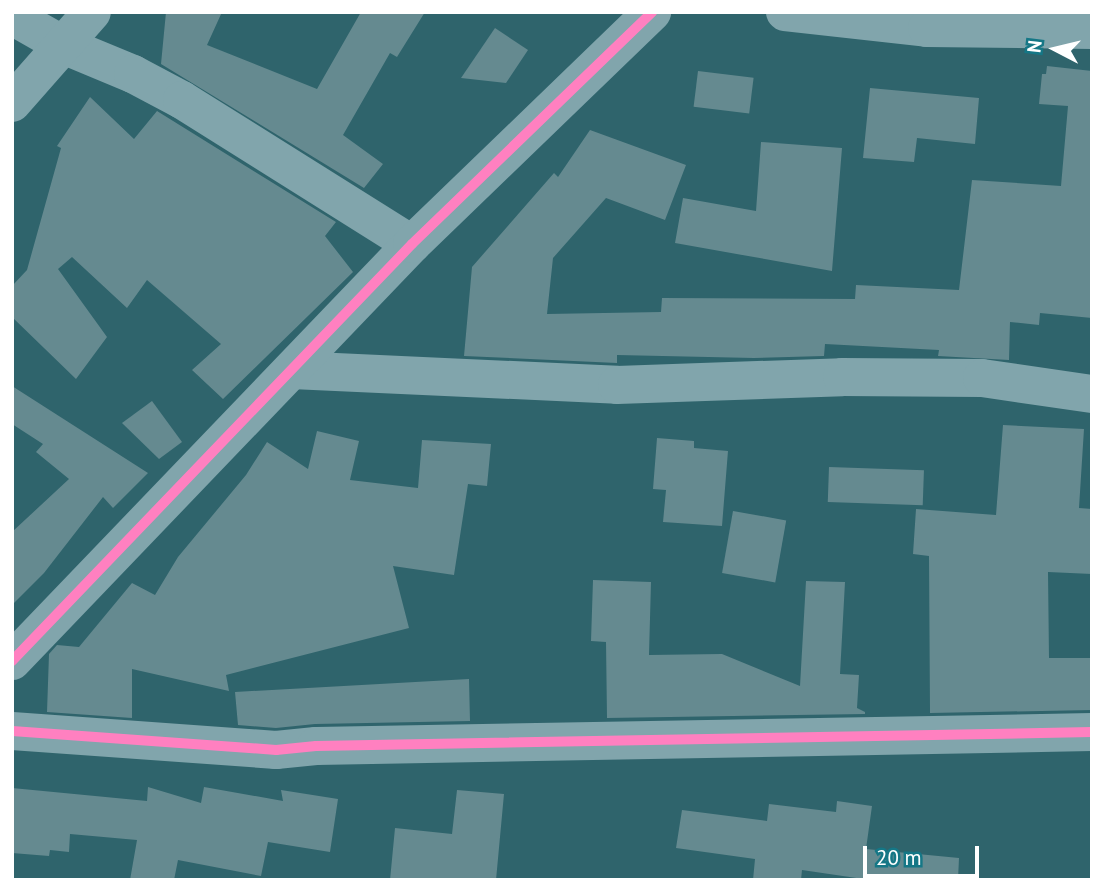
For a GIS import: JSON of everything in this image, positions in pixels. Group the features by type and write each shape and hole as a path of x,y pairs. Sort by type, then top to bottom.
{"street":[{"path":"12,103 92,12"},
{"path":"12,661 412,244 652,12"},
{"path":"785,12 927,28 1092,30"},
{"path":"12,16 63,45 133,74 182,100 412,244"},
{"path":"292,370 617,385 842,376 982,378 1092,394"},
{"path":"12,731 276,750 330,745 1092,732"}],"building":[{"path":"166,12 222,12 207,45 317,89 361,12 425,12 397,57 390,53 343,135 383,164 364,188 161,64"},
{"path":"495,28 528,50 506,83 461,78"},
{"path":"1047,66 1092,71 1092,318 1040,313 1039,325 1010,322 1009,360 938,356 939,350 825,344 824,356 754,358 617,355 617,363 464,356 472,267 554,173 558,177 590,130 686,165 665,220 606,198 553,258 547,314 661,312 662,298 855,299 856,285 959,290 972,180 1061,186 1068,106 1039,104 1042,74 1046,74"},
{"path":"698,71 754,78 749,114 694,107"},
{"path":"870,88 979,98 975,144 917,138 914,162 863,158"},
{"path":"90,97 134,139 157,111 336,222 325,236 353,272 223,399 192,370 221,344 147,280 127,308 72,257 58,269 107,337 76,379 12,317 12,286 27,270 61,148 57,146"},
{"path":"761,142 842,148 832,271 675,243 683,198 756,211"},
{"path":"12,386 148,473 113,508 103,497 44,573 12,605 12,532 69,479 36,452 43,444 12,424"},
{"path":"152,401 182,442 159,459 122,423"},
{"path":"1003,425 1084,429 1079,508 1092,509 1092,574 1048,572 1049,658 1092,658 1092,710 930,713 929,556 913,554 916,509 996,515"},
{"path":"317,431 359,441 350,480 418,488 422,440 491,444 487,486 468,484 454,575 393,566 409,628 226,675 229,691 132,669 132,718 47,712 49,654 57,645 79,647 132,583 155,595 178,557 246,475 267,442 308,469"},
{"path":"657,438 694,441 694,448 728,451 722,526 663,522 666,490 653,489"},
{"path":"829,467 924,470 923,505 828,502"},
{"path":"733,511 786,520 775,582 722,573"},
{"path":"593,580 651,582 649,655 722,654 800,686 806,581 845,582 840,674 859,675 857,708 865,714 607,718 606,642 591,641"},
{"path":"469,679 470,721 315,724 276,728 238,725 235,692"},
{"path":"148,787 201,803 204,787 283,801 281,790 338,799 330,852 268,842 261,876 178,860 174,880 130,880 137,840 70,834 69,852 50,850 49,856 12,853 12,788 147,801"},
{"path":"457,790 504,794 496,880 390,880 395,828 452,834"},
{"path":"837,801 872,806 866,849 959,858 958,880 870,880 802,870 801,880 753,880 755,859 676,848 682,810 767,821 769,804 836,812"}],"cycle path":[{"path":"12,661 412,244 652,12"},
{"path":"12,731 276,750 316,746 1092,732"}]}
